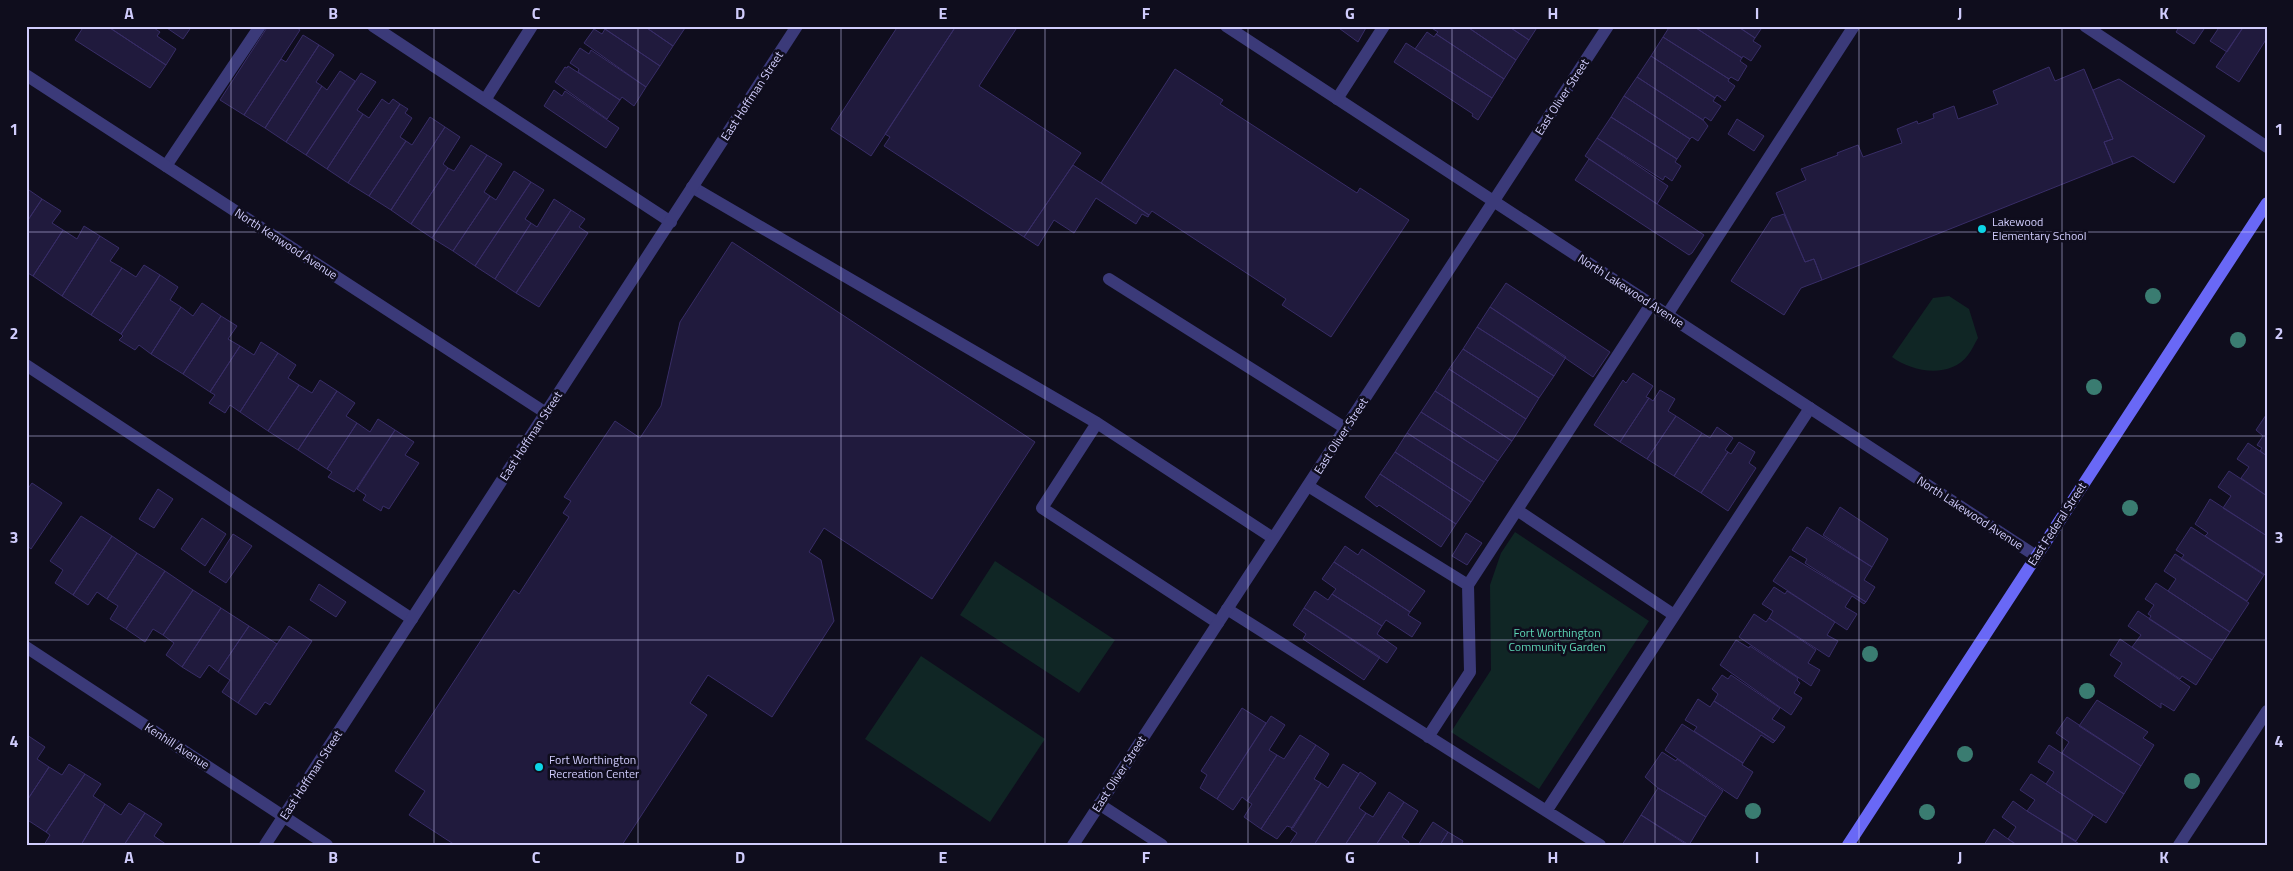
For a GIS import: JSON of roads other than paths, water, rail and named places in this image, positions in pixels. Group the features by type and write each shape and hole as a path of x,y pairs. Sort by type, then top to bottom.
{"street":[{"path":"166,166 260,26"},
{"path":"373,26 671,222"},
{"path":"485,100 532,26"},
{"name":"East Hoffman Street","path":"265,845 797,26"},
{"name":"North Lakewood Avenue","path":"1226,26 2036,556"},
{"path":"1337,99 1384,26"},
{"name":"East Oliver Street","path":"1073,845 1608,26"},
{"path":"1667,315 1854,26"},
{"path":"2085,26 2267,147"},
{"name":"North Kenwood Avenue","path":"26,75 546,413"},
{"path":"692,188 1097,423 1273,538"},
{"name":"East Federal Street","path":"1848,845 2267,204"},
{"path":"1109,279 1346,428"},
{"path":"1428,737 1470,672 1468,585 1651,304"},
{"path":"26,365 412,619"},
{"path":"1547,810 1810,408"},
{"path":"1097,423 1042,508 1218,623"},
{"path":"1308,486 1468,585"},
{"path":"1517,510 1674,615"},
{"path":"1227,609 1600,845"},
{"name":"Kenhill Avenue","path":"26,647 327,845"},
{"path":"2179,845 2267,711"},
{"path":"1099,804 1162,845"}],"place":[{"name":"Lakewood Elementary School","path":"1982,229"},
{"name":"Fort Worthington Recreation Center","path":"539,767"}],"park label":[{"name":"Fort Worthington Community Garden","path":"1557,640"}]}
